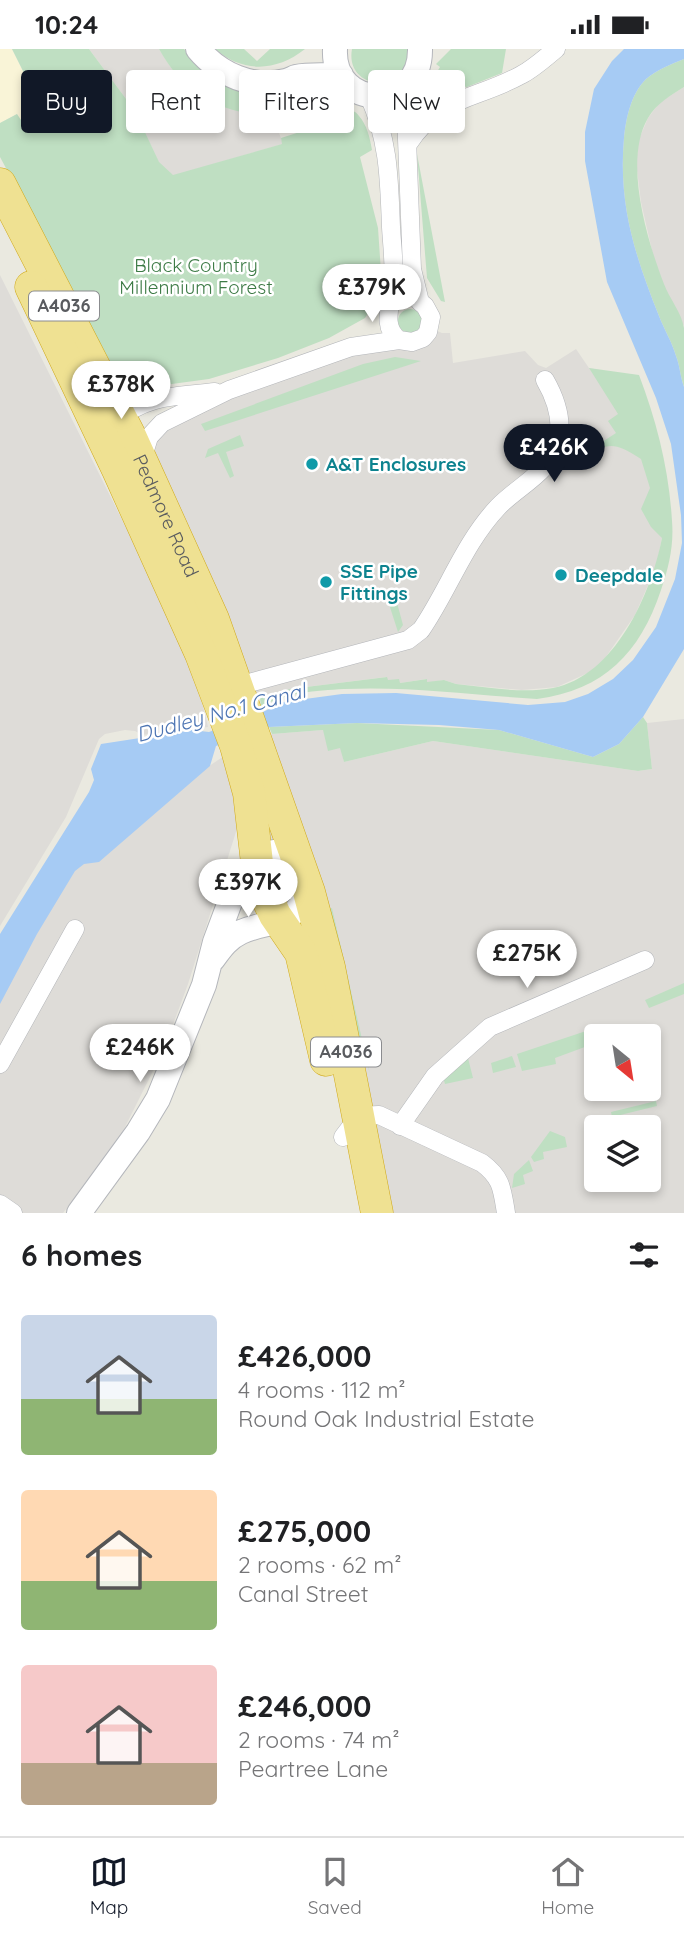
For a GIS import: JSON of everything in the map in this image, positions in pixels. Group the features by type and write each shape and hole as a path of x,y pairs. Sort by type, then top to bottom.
{"highway":[{"name":"Pedmore Road","path":"0,184 117,421 181,607 234,700"},
{"name":"Pedmore Road","path":"0,223 142,461 213,619 234,700"},
{"name":"A4036","path":"234,700 246,743 257,863 268,902 301,953 377,1213"},
{"name":"A4036","path":"246,743 283,813 329,967 355,1131 359,1213"}],"street":[{"path":"198,49 223,71 239,78"},
{"path":"304,70 326,49"},
{"path":"335,49 339,70"},
{"path":"465,96 522,75 555,49"},
{"path":"420,62 408,144 412,269 420,302"},
{"path":"384,133 388,159 394,280 389,329 399,340"},
{"path":"408,144 417,133"},
{"path":"117,421 229,390 351,347 399,340 416,342 428,332 431,317 420,302 414,299 402,300 351,347"},
{"path":"234,700 408,639 421,630 483,526 497,508 549,462 558,443 560,427 553,394 545,380"},
{"path":"142,461 149,436 162,423 229,390"},
{"path":"117,421 162,423"},
{"path":"79,1213 138,1132 158,1099 180,1049 236,886 268,853 280,851 304,877 298,910 281,922 241,932 228,940 212,959"},
{"path":"0,1064 75,929"},
{"path":"400,1126 435,1076 490,1027 645,960"},
{"path":"355,1131 379,1115 482,1163 500,1179 506,1213"},
{"path":"0,1204 13,1213"}],"shaded area":[{"path":"0,49 12,49 22,70 21,120 17,114 0,123"},
{"path":"89,49 159,49 173,70 126,70 126,99 112,80 112,70 105,70"},
{"path":"684,87 684,326 664,287 653,255 641,202 636,162 639,139 648,118 660,102"},
{"path":"225,105 239,111 239,133 279,133 283,144 173,176 159,163 145,133 225,133"},
{"path":"0,275 171,618 208,727 142,735 125,730 105,734 99,739 66,817 0,926"},
{"path":"430,328 450,333 453,363 525,351 538,365 546,368 576,349 589,368 619,374 641,416 662,538 656,567 635,615 603,661 590,672 557,687 522,690 456,684 444,680 427,683 426,679 400,683 387,680 386,677 290,689 231,708 131,438 178,416"},
{"path":"684,719 684,1213 366,1213 301,926 285,899 244,744 272,734 323,730 341,748 344,762 433,741 638,771 652,769 647,723"},
{"path":"227,754 241,816 188,984 164,1049 118,1141 63,1213 0,1213 0,969 61,866"}],"green space":[{"name":"Black Country Millennium Forest","path":"12,49 89,49 105,70 22,70"},
{"path":"159,49 184,49 204,70 173,70"},
{"path":"215,49 244,49 257,61 270,49 305,49 283,62 260,67 237,62"},
{"path":"352,49 407,49 403,70 368,70 368,80 358,74 352,64"},
{"path":"451,49 506,49 502,73 467,87 465,70 438,70 440,67 436,64"},
{"path":"684,59 684,87 652,113 641,136 638,178 640,201 651,246 664,284 684,328 684,387 674,351 650,294 630,229 623,162 626,122 641,85 664,67"},
{"name":"Black Country Millennium Forest","path":"112,80 126,99 126,133 145,133 159,162 173,175 282,144 281,138 297,133 354,133 354,112 364,123 372,150 360,157 378,228 381,272 376,300 365,318 329,338 278,358 209,379 142,388 120,380 0,157 0,123 17,114 21,120 21,133 112,133"},
{"path":"225,84 239,90 239,112 225,107"},
{"path":"417,154 445,302 441,301 427,278"},
{"path":"405,309 415,309 422,316 422,326 415,333 405,333 398,326 398,316"},
{"path":"395,357 421,361 205,431 201,424 363,364"},
{"path":"589,368 639,375 661,447 670,502 672,547 661,590 642,632 616,665 582,687 537,699 368,688 291,695 261,707 260,698 290,689 387,677 388,680 399,679 400,683 427,679 427,682 444,680 456,684 505,689 553,688 575,680 595,667 612,650 639,607 657,560 662,538 651,527 641,509 650,488 641,459 611,446 579,457 616,433 608,421 618,414"},
{"path":"240,435 244,446 226,452 234,476 230,478 218,453 205,458 208,449"},
{"path":"396,599 403,625 398,632 388,601"},
{"path":"643,717 647,723 652,769 638,771 433,741 344,762 340,748 328,751 323,730 272,734 269,727 357,723 499,730 593,757 619,744"},
{"path":"332,908 370,1074 348,999 329,909"},
{"path":"684,983 684,994 649,1008 645,1000"},
{"path":"584,1032 584,1047 555,1058 556,1064 522,1071 517,1054"},
{"path":"512,1056 516,1067 493,1073 491,1063"},
{"path":"468,1058 473,1078 445,1084 443,1077"},
{"path":"656,1101 657,1106 620,1115 612,1115 611,1112"},
{"path":"550,1131 565,1137 567,1147 543,1152 544,1159 534,1162 531,1157"},
{"path":"529,1160 533,1171 523,1175 525,1184 512,1188 514,1174"}],"water":[{"path":"624,49 684,49 684,59 655,73 641,85 630,107 624,138 624,185 630,229 650,294 674,351 684,387 684,649 643,717 619,744 593,757 499,730 439,725 357,723 269,727 216,746 210,766 99,862 84,864 75,871 37,934 0,1004 0,934 89,792 94,780 91,769 101,744 192,730 209,732 283,702 342,694 396,693 528,705 565,702 588,694 613,679 633,660 656,627 675,579 682,543 671,444 656,398 607,282 585,161 585,132 594,89 612,61"}],"place":[{"name":"A&T Enclosures","path":"312,464"},
{"name":"Deepdale","path":"561,575"},
{"name":"SSE Pipe Fittings","path":"326,582"}],"water label":[{"name":"Dudley No.1 Canal","path":"221,713"}]}
